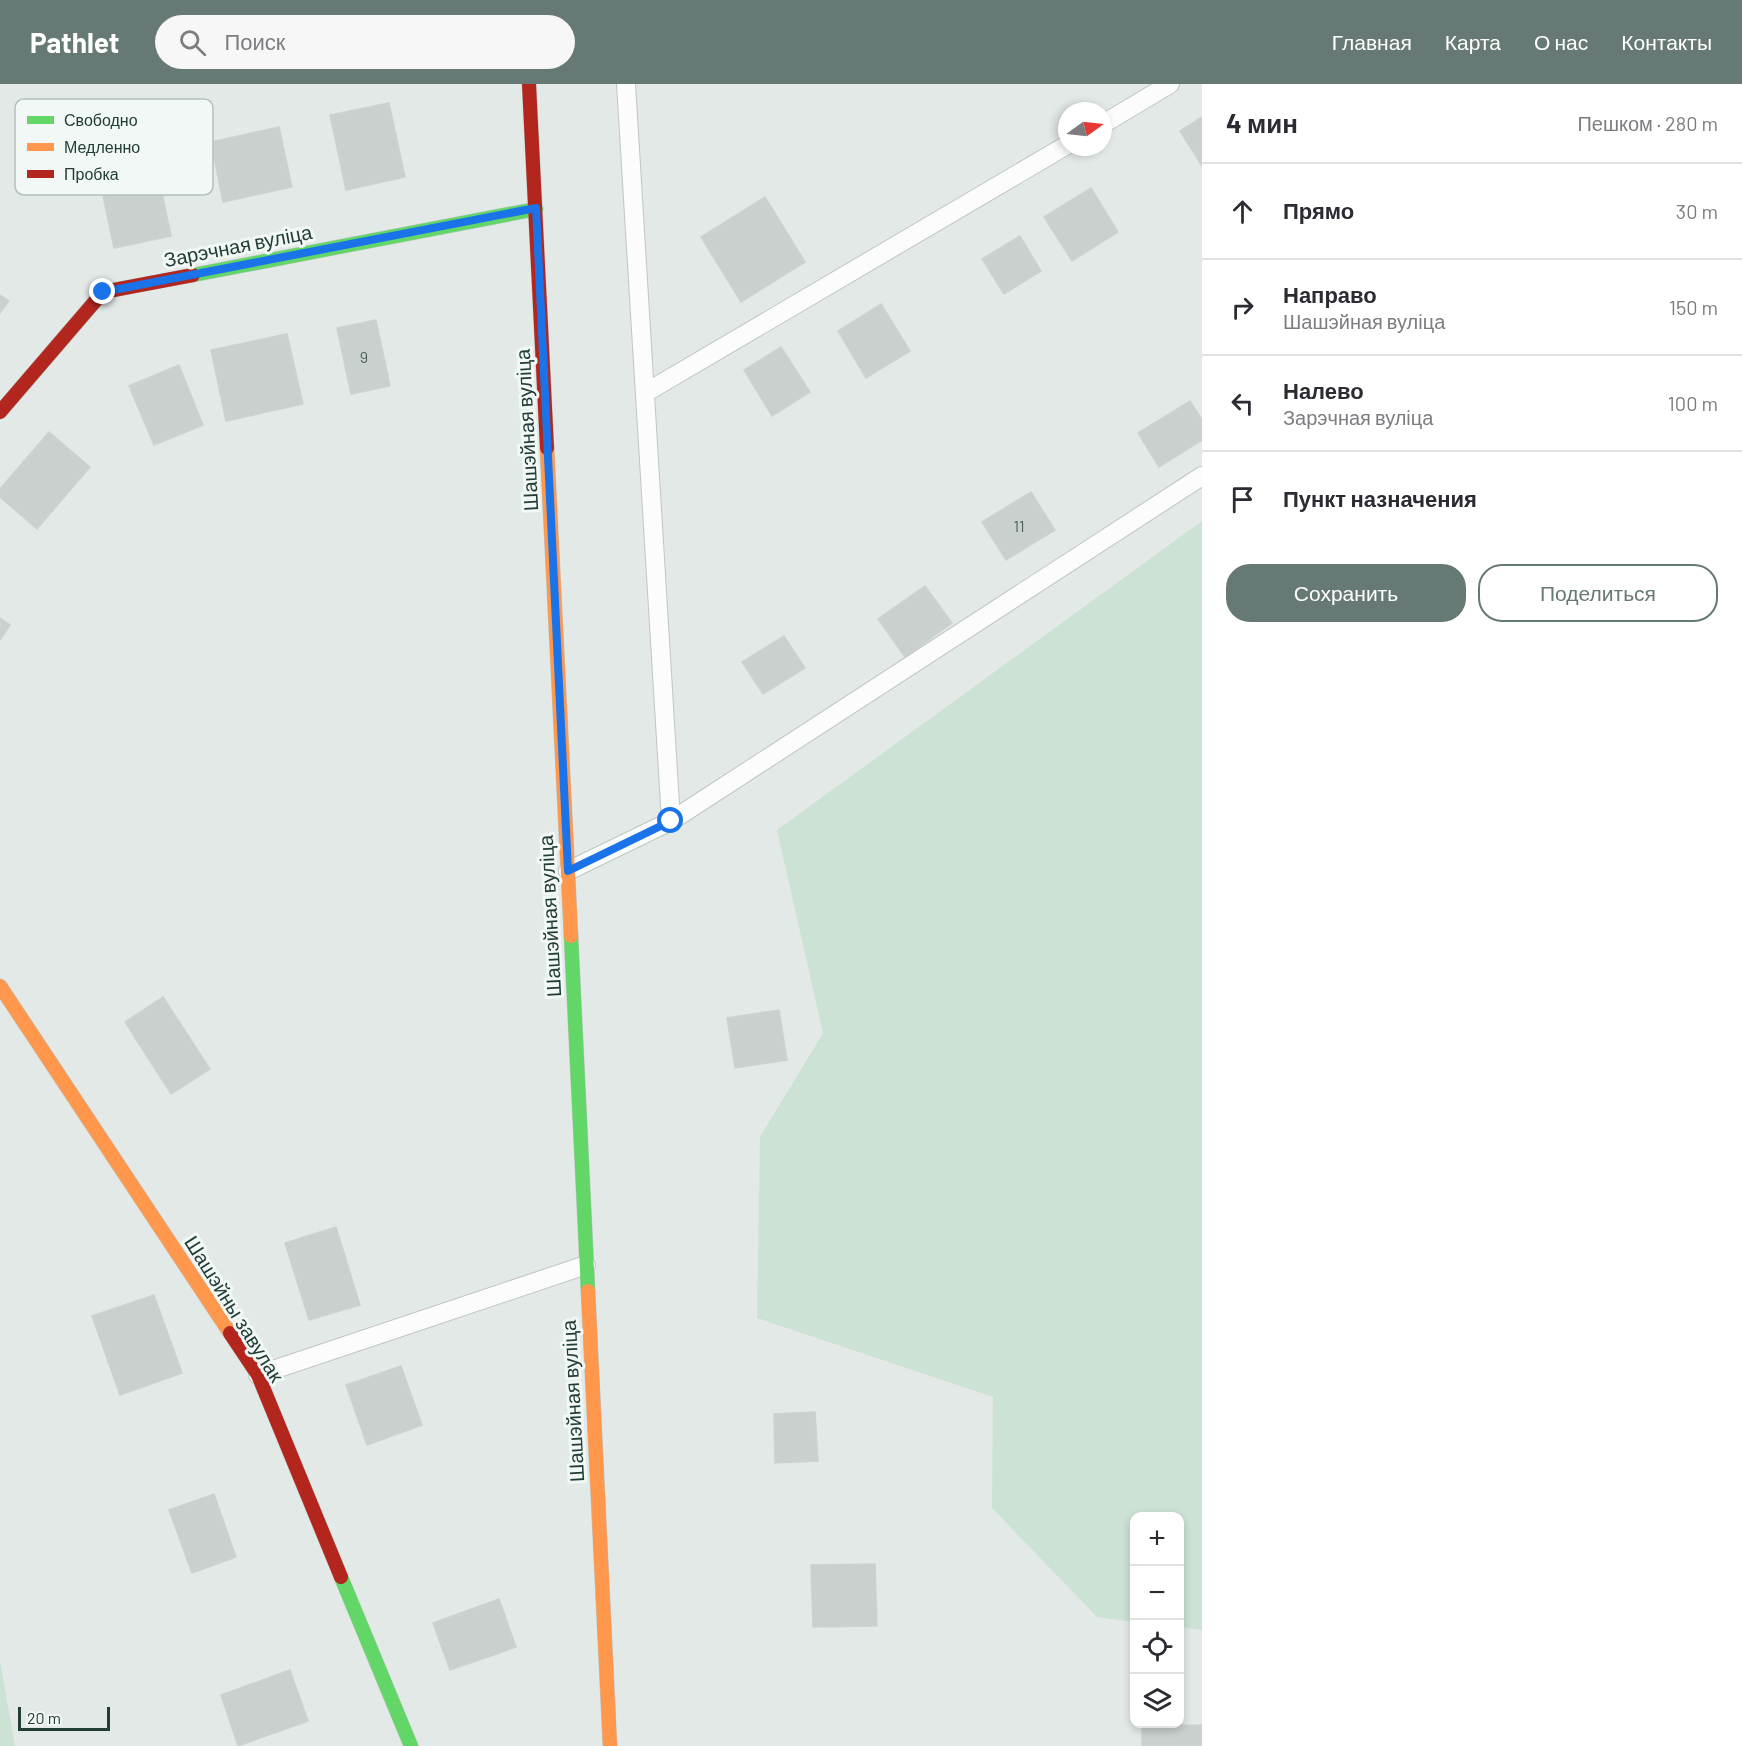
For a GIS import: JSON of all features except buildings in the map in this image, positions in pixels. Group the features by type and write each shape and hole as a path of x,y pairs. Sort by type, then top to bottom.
{"main road":[{"name":"Шашэйная вуліца","path":"529,84 610,1746"},
{"name":"Зарэчная вуліца","path":"0,412 103,292 536,208"},
{"name":"Шашэйны завулак","path":"0,986 258,1375 411,1746"}],"lane":[{"path":"626,84 671,821"},
{"path":"1112,119 1170,84"},
{"path":"645,393 1058,150"},
{"path":"568,871 671,821 1202,476"},
{"path":"258,1375 586,1266"}],"green space":[{"path":"1202,521 1202,1630 1184,1628 1184,1512 1130,1512 1130,1621 1097,1617 992,1508 993,1397 757,1318 760,1137 823,1033 777,830"},
{"path":"0,1661 15,1746 0,1746"}],"traffic: fast":[{"path":"193,275 536,209"},
{"path":"571,936 588,1291"},
{"path":"341,1577 411,1746"}],"traffic: slow":[{"path":"547,448 571,936"},
{"path":"0,986 230,1333"},
{"path":"588,1291 610,1746"}],"traffic: jam":[{"path":"529,84 547,448"},
{"path":"0,412 103,292 193,275"},
{"path":"230,1333 258,1375 341,1577"}],"route":[{"path":"103,292 536,208 568,871 671,821"}]}
